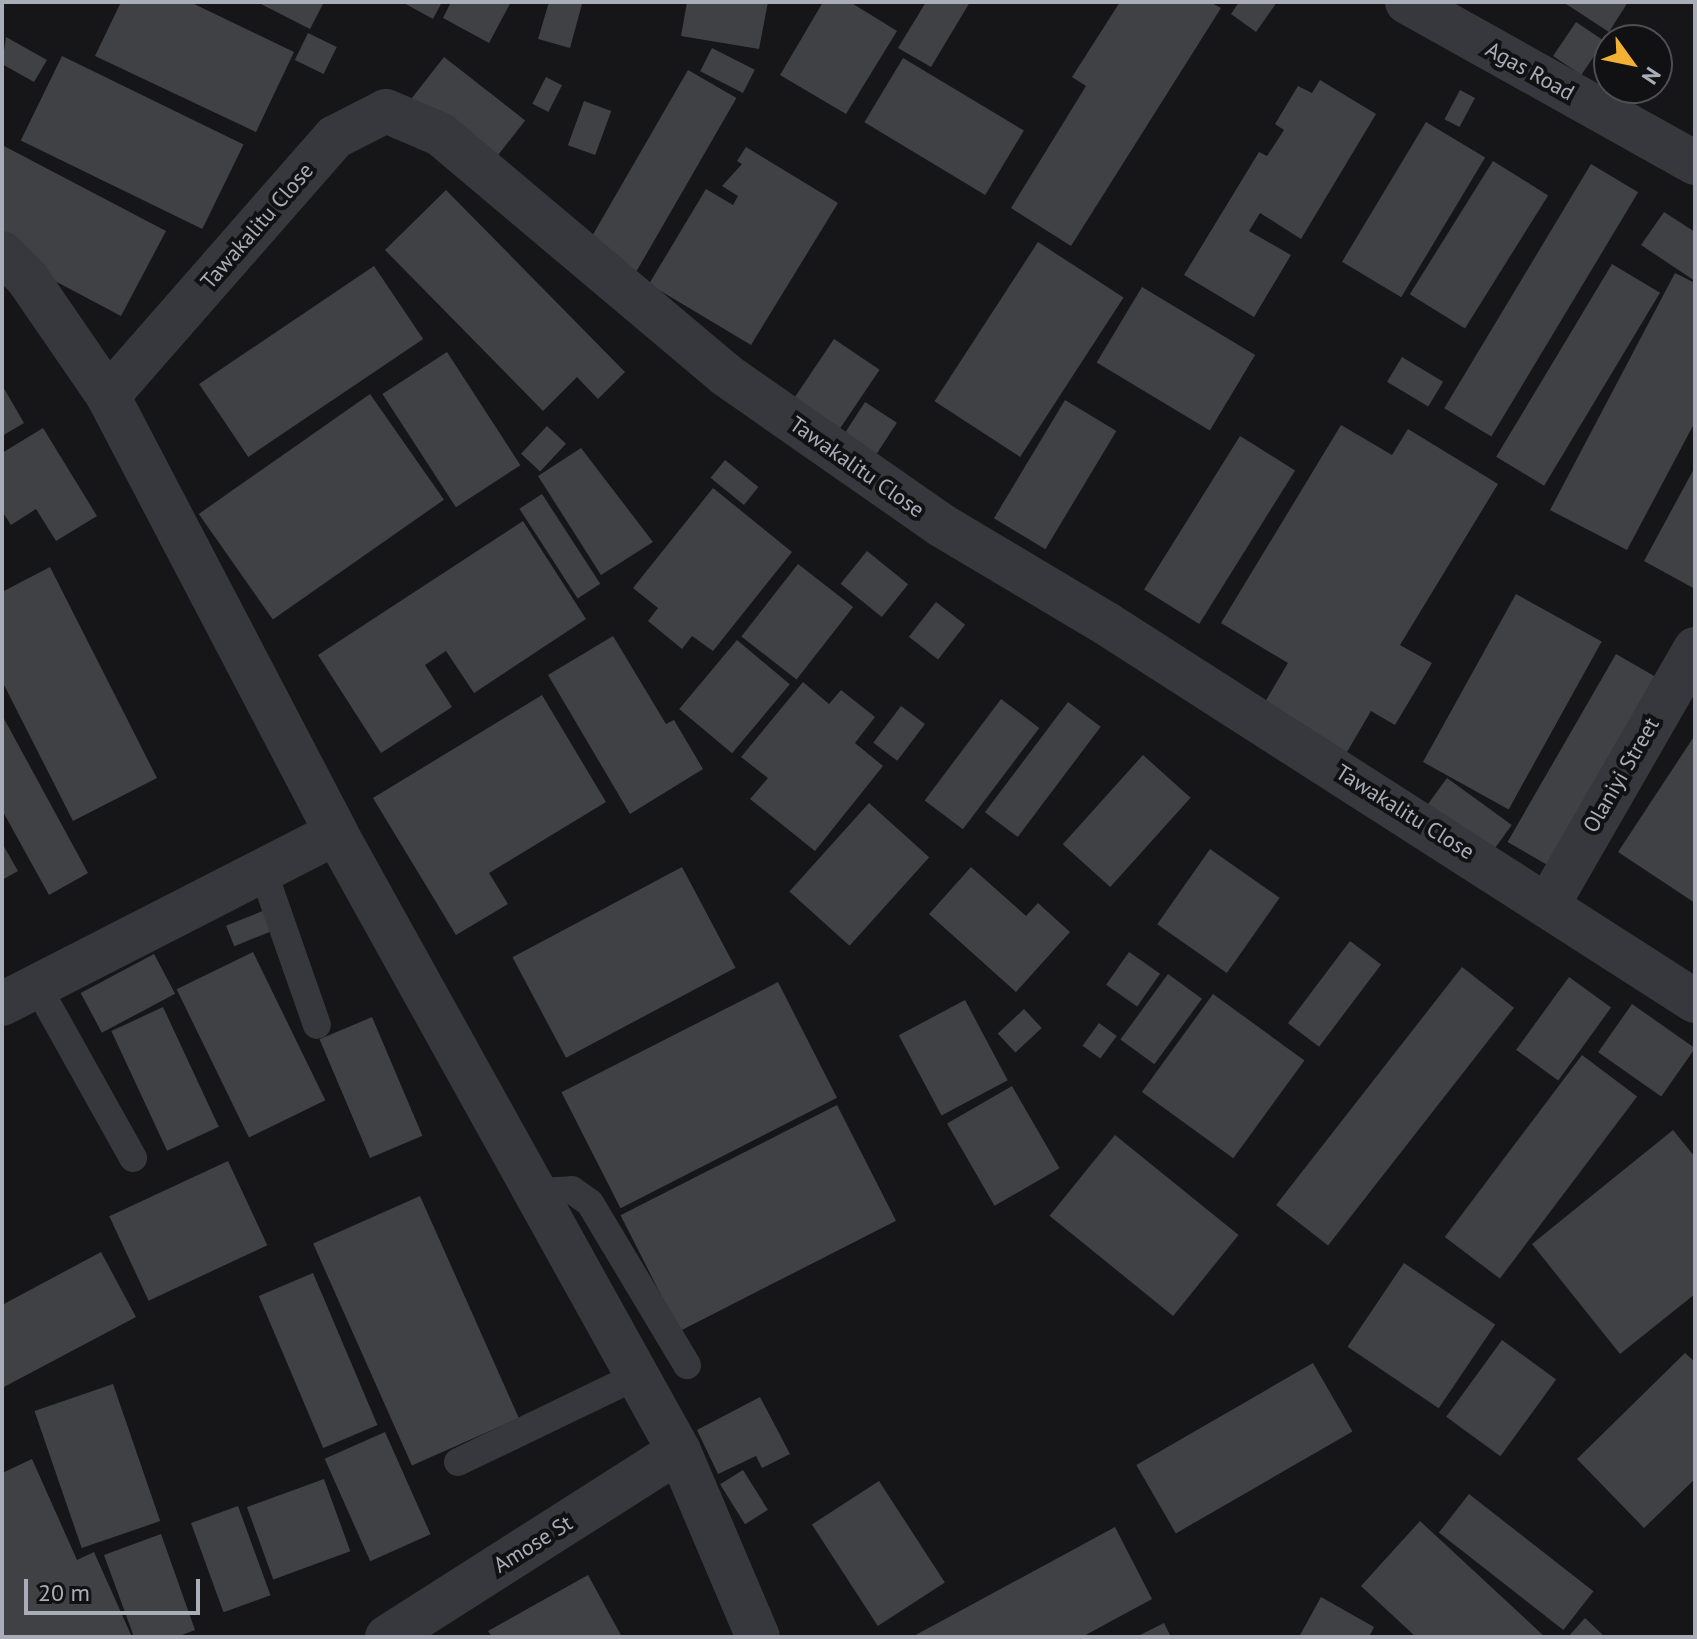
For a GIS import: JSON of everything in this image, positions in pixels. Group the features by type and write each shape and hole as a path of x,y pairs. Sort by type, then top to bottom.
{"street":[{"name":"Agas Road","path":"1407,2 1695,163"},
{"name":"Tawakalitu Close","path":"108,396 335,137 386,111 440,134 726,375 941,525 1549,903 1695,1001"},
{"path":"2,253 27,278 108,396 336,833 539,1192 679,1451 758,1637"},
{"name":"Olaniyi Street","path":"1549,903 1695,649"},
{"path":"20,995 336,833"},
{"name":"Amose St","path":"387,1637 679,1451"}],"lane":[{"path":"263,871 317,1025"},
{"path":"20,995 133,1158"},
{"path":"539,1192 572,1190 590,1203 687,1365"},
{"path":"458,1462 637,1376"}],"building":[{"path":"121,2 190,2 294,52 256,132 95,56"},
{"path":"257,2 324,2 310,29"},
{"path":"402,2 442,2 433,19"},
{"path":"451,2 511,2 489,43 443,18"},
{"path":"549,2 582,4 570,48 538,39"},
{"path":"687,2 768,2 759,49 681,36"},
{"path":"823,2 850,2 897,31 846,114 780,75"},
{"path":"926,2 970,2 931,67 898,48"},
{"path":"1120,2 1210,2 1221,8 1071,246 1011,208 1086,86 1072,77"},
{"path":"1239,2 1277,2 1256,32 1231,14"},
{"path":"1563,2 1628,2 1614,24 1597,24"},
{"path":"1576,22 1593,33 1593,58 1581,75 1553,56"},
{"path":"308,33 337,47 324,74 295,60"},
{"path":"6,37 47,60 34,82 2,64"},
{"path":"712,48 755,70 743,93 700,71"},
{"path":"62,56 244,145 202,229 21,140"},
{"path":"444,57 525,120 488,168 406,105"},
{"path":"903,58 1024,131 985,195 864,122"},
{"path":"688,70 736,98 636,272 588,244"},
{"path":"546,77 562,85 548,112 532,104"},
{"path":"1320,80 1376,114 1301,239 1260,213 1249,231 1291,255 1254,317 1184,275 1259,152 1267,156 1284,130 1275,124 1298,86 1312,93"},
{"path":"1460,90 1475,98 1460,127 1445,119"},
{"path":"584,101 611,111 595,155 568,145"},
{"path":"1426,122 1485,158 1401,297 1342,262"},
{"path":"2,145 166,231 121,316 19,262 2,246"},
{"path":"746,147 838,203 751,345 649,284 706,189 733,205 738,196 722,186 742,164 737,161"},
{"path":"1493,161 1548,195 1465,329 1410,294"},
{"path":"1591,164 1638,192 1491,437 1444,408"},
{"path":"446,190 625,372 598,399 577,377 543,411 385,250"},
{"path":"1664,212 1695,232 1695,281 1641,245"},
{"path":"1038,242 1124,298 1020,457 935,401"},
{"path":"1612,264 1660,293 1544,486 1496,457"},
{"path":"374,266 423,339 248,457 199,384"},
{"path":"1675,273 1695,283 1695,422 1627,550 1550,510"},
{"path":"1142,287 1255,355 1210,430 1097,362"},
{"path":"834,339 880,370 836,434 790,404"},
{"path":"447,352 521,465 456,507 382,394"},
{"path":"1402,357 1443,382 1428,407 1387,382"},
{"path":"2,385 24,423 2,436"},
{"path":"370,394 444,500 273,620 199,514"},
{"path":"1065,400 1116,431 1045,549 994,518"},
{"path":"865,402 897,423 867,469 835,448"},
{"path":"1341,425 1392,455 1408,429 1498,484 1400,645 1432,663 1395,725 1371,711 1344,757 1262,707 1288,663 1221,623"},
{"path":"547,426 566,444 540,472 521,454"},
{"path":"43,428 97,516 56,541 36,509 11,525 2,511 2,453"},
{"path":"1240,436 1295,470 1199,624 1144,589"},
{"path":"581,448 653,542 601,575 538,476"},
{"path":"725,460 758,487 744,505 711,478"},
{"path":"1695,467 1695,589 1644,561"},
{"path":"713,488 792,552 713,651 692,636 682,649 648,621 658,608 633,588"},
{"path":"542,494 600,584 578,598 519,509"},
{"path":"523,521 586,619 474,693 446,651 425,665 452,707 381,753 318,655"},
{"path":"867,551 908,584 882,617 841,584"},
{"path":"798,564 853,607 797,680 741,636"},
{"path":"50,567 157,778 73,821 2,681 2,592"},
{"path":"1516,594 1602,642 1509,809 1423,762"},
{"path":"936,602 965,625 938,659 909,637"},
{"path":"613,636 666,724 674,720 703,769 630,814 548,675"},
{"path":"737,640 790,684 732,753 679,709"},
{"path":"1616,654 1659,679 1551,867 1508,842"},
{"path":"803,682 829,704 841,690 875,717 855,743 883,766 815,851 750,799 768,778 741,757"},
{"path":"542,695 606,802 489,873 508,904 456,935 373,798"},
{"path":"1001,699 1039,728 963,829 925,800"},
{"path":"1068,702 1101,727 1018,837 985,812"},
{"path":"901,706 925,724 897,761 873,743"},
{"path":"2,715 88,873 49,895 2,810"},
{"path":"1695,735 1695,903 1618,852"},
{"path":"1143,755 1191,798 1110,887 1063,844"},
{"path":"1447,778 1512,825 1488,857 1423,810"},
{"path":"869,803 929,857 850,946 789,891"},
{"path":"2,843 18,871 2,880"},
{"path":"1210,849 1280,898 1227,973 1157,924"},
{"path":"682,867 736,968 566,1058 512,957"},
{"path":"971,867 1026,916 1038,903 1070,932 1016,992 929,914"},
{"path":"265,910 273,930 234,946 226,926"},
{"path":"1350,941 1381,964 1319,1047 1288,1023"},
{"path":"253,952 325,1100 249,1138 177,989"},
{"path":"1129,952 1160,974 1137,1007 1106,985"},
{"path":"154,954 175,994 102,1033 81,993"},
{"path":"1462,967 1514,1008 1328,1246 1276,1205"},
{"path":"1168,974 1202,999 1154,1064 1120,1040"},
{"path":"1569,977 1611,1008 1558,1080 1516,1050"},
{"path":"778,982 837,1098 621,1208 561,1092"},
{"path":"1213,994 1304,1060 1233,1158 1142,1092"},
{"path":"965,1000 1008,1080 942,1116 899,1035"},
{"path":"1632,1004 1695,1048 1661,1096 1598,1052"},
{"path":"163,1007 219,1127 167,1151 111,1031"},
{"path":"1024,1009 1042,1028 1015,1053 998,1034"},
{"path":"372,1017 422,1136 370,1158 320,1039"},
{"path":"1099,1023 1117,1036 1100,1059 1083,1046"},
{"path":"1582,1055 1637,1097 1500,1279 1445,1237"},
{"path":"1012,1086 1060,1168 995,1206 947,1124"},
{"path":"837,1105 896,1221 680,1331 620,1215"},
{"path":"1673,1130 1695,1157 1695,1294 1620,1354 1532,1244"},
{"path":"1115,1135 1239,1235 1173,1316 1050,1216"},
{"path":"228,1161 267,1245 149,1301 109,1216"},
{"path":"420,1196 519,1418 412,1466 313,1244"},
{"path":"101,1252 136,1317 2,1388 2,1305"},
{"path":"1404,1263 1495,1325 1439,1408 1348,1347"},
{"path":"313,1273 377,1425 323,1448 259,1296"},
{"path":"1502,1340 1556,1379 1500,1456 1446,1417"},
{"path":"1685,1353 1695,1362 1695,1479 1644,1528 1577,1459"},
{"path":"1313,1363 1352,1431 1176,1533 1136,1465"},
{"path":"113,1384 160,1521 82,1548 35,1411"},
{"path":"760,1397 790,1454 762,1468 756,1456 718,1474 697,1430"},
{"path":"385,1432 431,1534 370,1561 325,1459"},
{"path":"32,1459 77,1560 94,1552 132,1637 4,1637 2,1473"},
{"path":"743,1470 768,1510 745,1524 720,1484"},
{"path":"324,1479 350,1551 273,1579 247,1507"},
{"path":"879,1481 945,1582 878,1626 812,1525"},
{"path":"1469,1494 1594,1591 1563,1630 1439,1533"},
{"path":"238,1506 270,1595 224,1612 191,1523"},
{"path":"1420,1521 1545,1637 1416,1637 1361,1586"},
{"path":"1115,1527 1152,1599 1082,1637 912,1637"},
{"path":"161,1534 195,1630 177,1637 134,1637 104,1555"},
{"path":"588,1575 622,1637 492,1637 488,1631"},
{"path":"1321,1597 1374,1627 1369,1637 1299,1637"},
{"path":"1585,1618 1605,1637 1568,1637"},
{"path":"1164,1623 1171,1637 1136,1637"}]}
